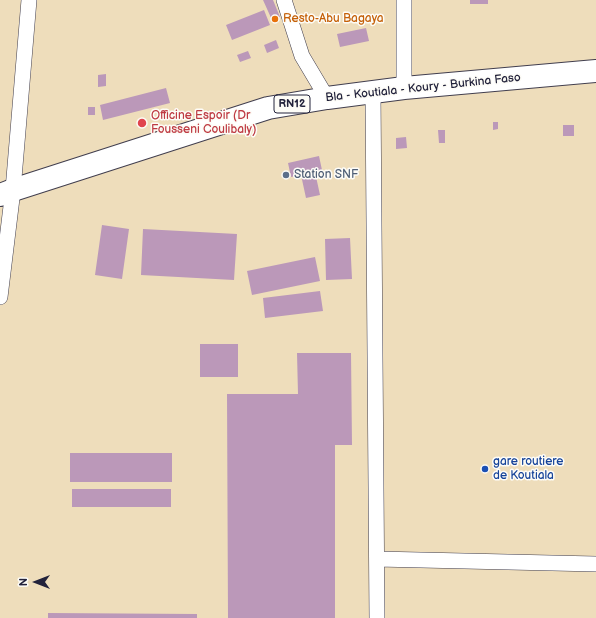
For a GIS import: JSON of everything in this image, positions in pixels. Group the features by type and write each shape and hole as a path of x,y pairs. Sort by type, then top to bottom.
{"main road":[{"name":"Bla - Koutiala - Koury - Burkina Faso","path":"7,192 268,108 327,98 404,88 596,70"}],"street":[{"path":"0,297 7,192 29,0"},
{"path":"284,0 302,56 327,98"},
{"path":"404,0 404,88"},
{"path":"373,92 377,618"},
{"path":"377,560 596,564"}],"building":[{"path":"263,0 273,0 280,17 272,20"},
{"path":"470,0 488,0 488,4 470,4"},
{"path":"264,10 270,25 232,40 226,25"},
{"path":"366,28 369,41 340,47 337,34"},
{"path":"276,40 279,48 267,53 264,45"},
{"path":"248,51 251,58 240,62 237,55"},
{"path":"106,74 106,86 98,87 98,75"},
{"path":"166,88 170,103 103,120 100,105"},
{"path":"88,107 95,107 95,115 88,115"},
{"path":"493,122 498,122 498,129 493,130"},
{"path":"563,125 574,125 574,136 563,136"},
{"path":"438,130 445,130 445,143 439,143"},
{"path":"406,137 407,148 396,149 396,138"},
{"path":"319,156 322,170 315,172 320,195 306,198 301,175 291,177 288,163"},
{"path":"102,225 129,229 122,279 95,275"},
{"path":"143,229 237,234 234,280 141,275"},
{"path":"350,238 352,279 326,280 325,239"},
{"path":"315,257 320,281 252,295 247,271"},
{"path":"320,291 323,311 265,318 263,298"},
{"path":"200,344 238,344 238,377 200,377"},
{"path":"297,353 351,353 352,445 335,445 335,618 228,618 227,394 298,394"},
{"path":"70,453 172,453 172,482 70,482"},
{"path":"72,489 171,489 171,507 72,507"},
{"path":"48,613 197,614 197,618 48,618"}],"place":[{"name":"Resto-Abu Bagaya","path":"275,19"},
{"name":"Officine Espoir (Dr Fousseni Coulibaly)","path":"142,123"},
{"name":"Station SNF","path":"286,175"},
{"name":"gare routiere de Koutiala","path":"485,469"}]}
